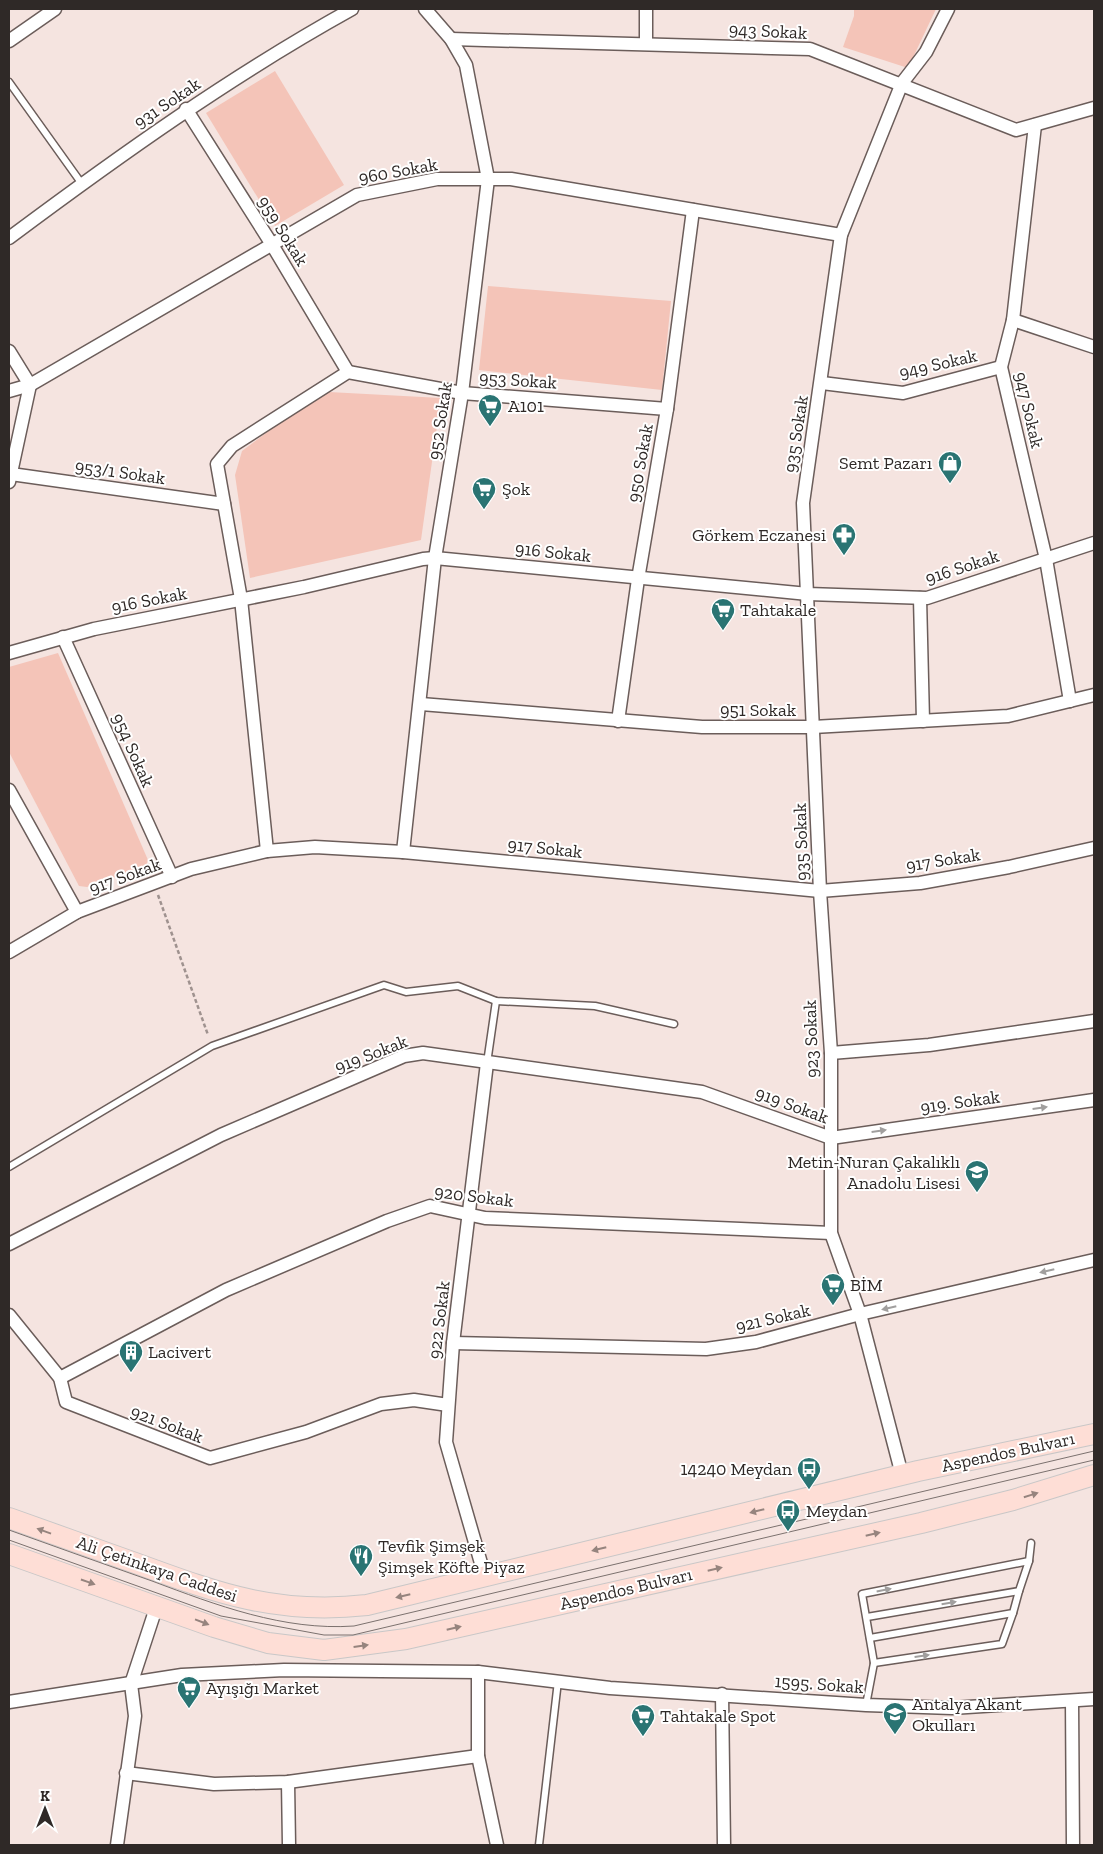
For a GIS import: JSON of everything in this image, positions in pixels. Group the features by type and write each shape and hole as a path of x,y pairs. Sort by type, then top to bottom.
{"main road":[{"name":"Aspendos Bulvarı","path":"485,1577 902,1475 1094,1434"},
{"name":"Aspendos Bulvarı","path":"9,1554 240,1636 285,1647 324,1650 406,1639 911,1525 1013,1500 1094,1475"},
{"name":"Ali Çetinkaya Caddesi","path":"9,1518 213,1592 283,1606 331,1609 367,1605 485,1577"}],"street":[{"path":"9,41 55,9"},
{"name":"931 Sokak","path":"9,238 186,109 298,39 352,9"},
{"name":"952 Sokak","path":"403,852 421,704 435,558 462,393 488,179 466,65 451,39 425,9"},
{"path":"646,9 646,43"},
{"name":"935 Sokak","path":"820,891 803,503 822,383 841,235 902,83 926,52 948,9"},
{"name":"943 Sokak","path":"451,39 810,49 902,83 1016,130 1094,108"},
{"name":"959 Sokak","path":"186,109 271,243 348,372"},
{"name":"947 Sokak","path":"1035,125 1013,320 1001,367 1046,559 1070,701"},
{"name":"960 Sokak","path":"9,392 30,385 271,243 357,195 437,179 512,179 841,235"},
{"name":"950 Sokak","path":"618,721 638,579 667,409 693,210"},
{"path":"1013,320 1094,347"},
{"path":"9,351 30,385 10,478"},
{"name":"949 Sokak","path":"822,383 904,393 1001,367"},
{"path":"267,851 241,599 217,464 232,446 348,372"},
{"name":"953 Sokak","path":"348,372 462,393 667,409"},
{"name":"953/1 Sokak","path":"10,478 224,504"},
{"name":"916 Sokak","path":"9,653 63,637 423,559 435,558 808,594 927,598 1094,543"},
{"path":"920,598 923,721"},
{"name":"954 Sokak","path":"63,637 172,877"},
{"name":"951 Sokak","path":"421,704 702,727 814,727 1008,716 1094,695"},
{"path":"10,795 77,912"},
{"name":"917 Sokak","path":"9,952 77,912 191,869 267,851 315,847 403,852 820,891 920,883 1094,848"},
{"name":"923 Sokak","path":"820,891 831,1053 831,1233 860,1314 902,1475"},
{"path":"831,1053 929,1044 1094,1021"},
{"name":"919 Sokak","path":"9,1244 220,1135 404,1056 422,1053 702,1092 831,1138"},
{"name":"922 Sokak","path":"485,1577 446,1442 453,1343 470,1216 487,1063"},
{"name":"919. Sokak","path":"831,1138 1094,1100"},
{"name":"920 Sokak","path":"60,1378 226,1290 387,1221 430,1206 470,1216 495,1219 831,1233"},
{"name":"921 Sokak","path":"453,1343 706,1349 756,1342 860,1314 1094,1260"},
{"name":"921 Sokak","path":"9,1314 60,1378 66,1402 210,1458 306,1432 381,1404 414,1400 448,1405"},
{"path":"117,1845 135,1716 131,1684 156,1605"},
{"name":"1595. Sokak","path":"9,1702 182,1675 284,1670 478,1672 610,1688 866,1705 952,1708 1094,1699"},
{"path":"478,1672 478,1756 497,1845"},
{"path":"722,1694 724,1845"},
{"path":"1072,1701 1073,1845"},
{"path":"126,1773 214,1784 288,1782 478,1756"},
{"path":"288,1782 290,1845"}],"lane":[{"path":"9,82 82,184"},
{"path":"9,1167 212,1046 384,985 406,992 458,986 496,1001 595,1006 674,1024"},
{"path":"487,1063 496,1001"},
{"path":"874,1663 1002,1644 1028,1561 1031,1543"},
{"path":"866,1705 874,1663 862,1594 1028,1561"},
{"path":"867,1617 1019,1592"},
{"path":"870,1638 1012,1614"},
{"path":"540,1845 558,1681"}],"path":[{"path":"154,884 212,1046"}],"shaded area":[{"path":"854,9 936,9 908,68 843,47 854,16"},
{"path":"275,71 344,185 275,226 206,113"},
{"path":"488,286 671,301 662,390 479,370"},
{"path":"329,392 441,398 421,540 250,578 235,475 242,451 283,420"},
{"path":"58,653 148,860 146,866 87,887 79,886 9,752 9,667"}],"tram line":[{"path":"9,1530 201,1599 251,1614 302,1624 354,1626 1094,1451"},
{"path":"9,1540 221,1616 324,1635 353,1635 1094,1460"}],"place":[{"name":"A101","path":"490,427"},
{"name":"Semt Pazarı","path":"950,484"},
{"name":"Şok","path":"484,510"},
{"name":"Görkem Eczanesi","path":"844,556"},
{"name":"Tahtakale","path":"723,631"},
{"name":"Metin-Nuran Çakalıklı Anadolu Lisesi","path":"977,1193"},
{"name":"BİM","path":"833,1306"},
{"name":"Lacivert","path":"131,1373"},
{"name":"14240 Meydan","path":"809,1490"},
{"name":"Meydan","path":"788,1532"},
{"name":"Tevfik Şimşek Şimşek Köfte Piyaz","path":"361,1577"},
{"name":"Ayışığı Market","path":"189,1709"},
{"name":"Antalya Akant Okulları","path":"895,1735"},
{"name":"Tahtakale Spot","path":"643,1737"}]}
